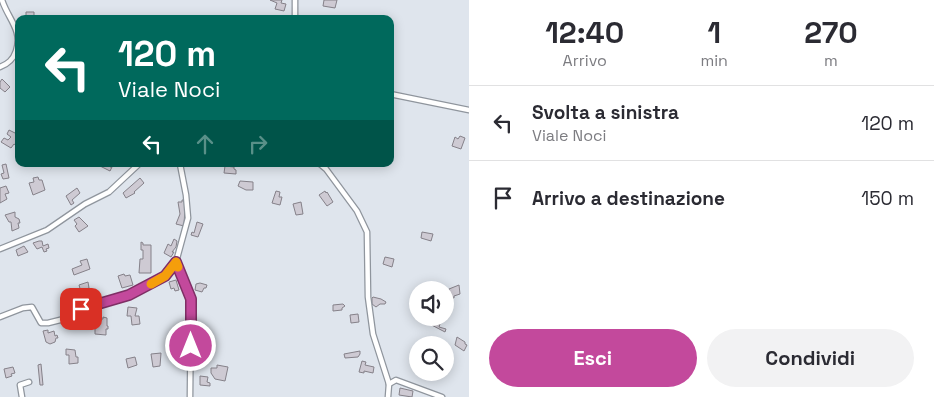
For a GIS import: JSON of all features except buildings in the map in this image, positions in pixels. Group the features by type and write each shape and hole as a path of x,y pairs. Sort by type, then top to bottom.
{"street":[{"path":"2,0 15,26"},
{"path":"295,15 296,0"},
{"path":"0,67 8,64 15,53"},
{"path":"394,95 469,110"},
{"path":"0,250 47,230 85,204 109,192 136,167"},
{"path":"0,317 22,308 32,307 41,323 48,323 68,318 81,309 136,292 165,276 176,262 188,218 181,167"},
{"path":"324,167 357,211 367,232 368,297 373,334 389,384 388,397"},
{"path":"176,262 191,299 190,397"},
{"path":"389,384 396,380 442,397"},
{"path":"22,397 20,385 29,382"}],"slow traffic":[{"path":"151,284 165,276 176,262 178,267"}],"route":[{"path":"81,309 129,295 165,276 176,262 191,299 191,346"}]}
